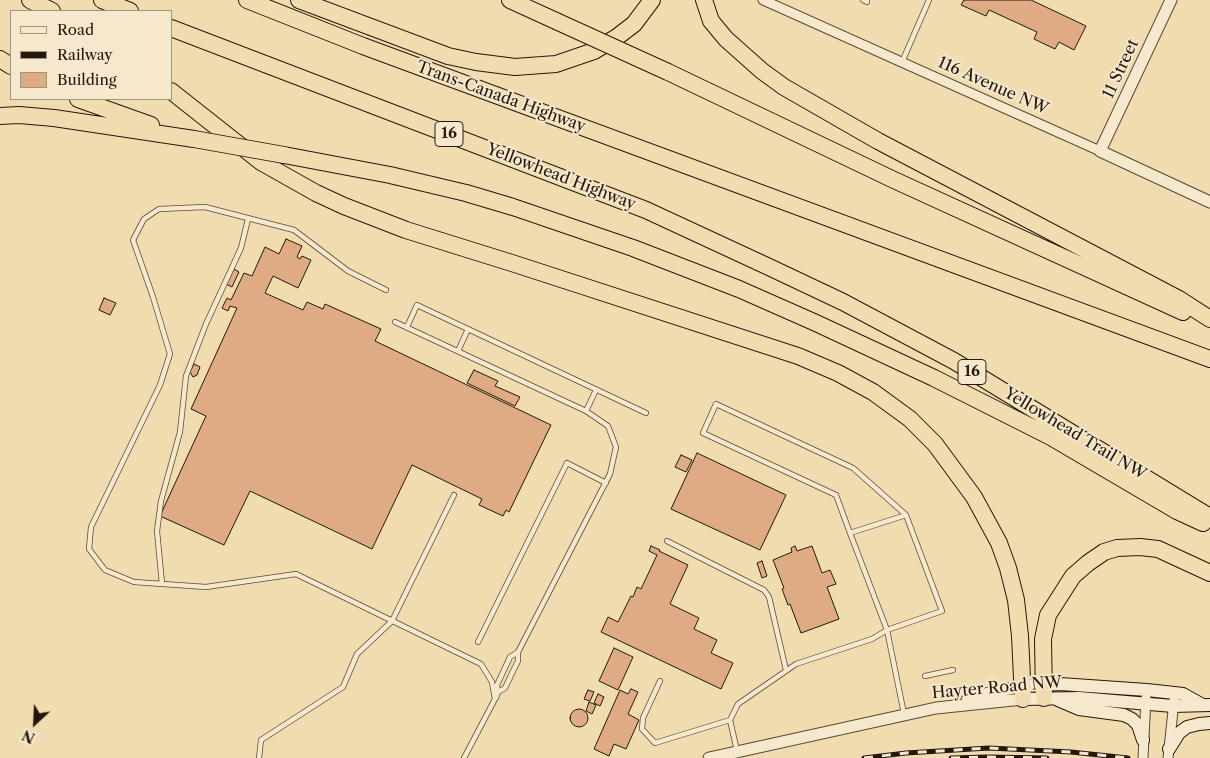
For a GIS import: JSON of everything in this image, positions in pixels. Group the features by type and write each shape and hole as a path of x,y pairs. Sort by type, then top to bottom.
{"highway":[{"path":"30,0 50,10"},
{"path":"102,0 127,10"},
{"name":"Trans-Canada Highway","path":"248,0 363,46 1210,359"},
{"path":"300,0 448,56 515,67 556,64 594,51 634,24 652,0"},
{"path":"510,0 1210,325"},
{"path":"704,0 711,21 726,39 762,71 784,87 878,141 1179,299 1210,319"},
{"name":"Yellowhead Highway","path":"172,28 646,210 724,247"},
{"path":"172,93 261,162 309,190 344,206 406,230 798,356 838,373 873,392 910,419 935,444 974,497 999,543 1016,600 1023,693"},
{"path":"81,100 194,140"},
{"path":"0,116 19,115 54,118 284,155 390,175 466,193 513,207 633,248 816,323 934,378 1051,437 1177,511 1210,527"},
{"name":"Yellowhead Trail NW","path":"724,247 843,302 954,361 1210,517"},
{"path":"1048,694 1042,639 1048,615 1073,576 1088,563 1104,552 1117,548 1140,547 1158,549 1210,573"}],"main road":[{"name":"Hayter Road NW","path":"1023,693 1146,697 1174,700 1183,694 1206,704"},
{"path":"1048,694 1079,709 1124,715 1138,725 1143,740"},
{"path":"1168,753 1179,733 1187,727 1210,723"}],"street":[{"name":"116 Avenue NW","path":"763,0 1210,202"},
{"name":"11 Street","path":"1100,151 1171,0"},
{"name":"Hayter Road NW","path":"709,758 949,706 985,694 1023,693"},
{"path":"1143,758 1146,697"},
{"path":"1168,753 1174,700"}],"lane":[{"path":"863,0 867,2 867,0"},
{"path":"902,62 929,0"},
{"path":"386,290 348,271 294,230 205,207 159,209 144,219 133,240 170,354 160,385 91,528 89,549 105,570 134,582 206,587 296,574 481,664 492,682 495,699"},
{"path":"162,584 157,532 160,501 180,432 186,376 206,324 241,248 248,219"},
{"path":"407,327 416,305 646,413"},
{"path":"395,322 586,412 608,426 616,447 610,474 518,652 518,661 505,688 498,692"},
{"path":"458,351 468,329"},
{"path":"586,412 596,390"},
{"path":"737,752 730,720 738,704 786,670 796,664 872,639 887,630 942,611 906,515 853,468 716,404 703,434 836,495 887,630 904,715"},
{"path":"478,642 567,463 606,482"},
{"path":"259,758 261,740 344,687 357,654 392,621 454,495"},
{"path":"850,533 906,515"},
{"path":"667,541 764,590 769,596 786,670"},
{"path":"464,758 495,699 498,692 497,685 510,657 518,652"},
{"path":"925,676 952,670"},
{"path":"660,681 642,724 642,729 655,742 730,720"}],"building":[{"path":"964,0 1031,0 1086,26 1074,50 1059,42 1055,49 1034,39 1037,32 989,10 986,16 961,5"},
{"path":"286,239 302,246 297,257 300,259 302,256 311,260 298,288 273,276 265,293 303,310 307,302 323,309 325,304 381,329 375,341 551,425 509,512 506,510 503,516 479,505 482,499 412,465 372,549 250,491 224,545 160,516 206,416 191,409 237,308 230,306 228,311 222,308 227,298 231,300 244,273 252,276 265,247 279,254"},
{"path":"234,269 239,272 232,287 226,284"},
{"path":"104,298 116,303 110,315 99,310"},
{"path":"194,364 200,367 197,375 193,377 190,372"},
{"path":"474,370 498,381 495,386 520,397 515,406 467,383"},
{"path":"697,453 786,495 760,550 671,509"},
{"path":"681,455 692,460 686,472 675,467"},
{"path":"651,546 688,565 670,604 699,618 694,629 717,640 711,653 733,663 721,689 601,632 608,617 618,622 637,587 641,589 657,555 649,551"},
{"path":"795,546 797,551 812,546 822,573 830,570 836,584 827,587 839,619 801,633 790,604 788,605 782,589 784,588 773,560 792,552 791,548"},
{"path":"762,561 767,576 762,578 757,563"},
{"path":"614,648 633,657 618,690 599,681"},
{"path":"631,689 638,692 628,714 639,720 626,749 614,744 609,756 594,749 620,690 628,694"},
{"path":"588,690 594,692 590,701 584,699"},
{"path":"598,694 604,697 600,706 594,703"},
{"path":"589,702 596,705 592,714 586,711"},
{"path":"579,709 587,714 588,718 583,726 579,727 571,722 570,718 575,710"}],"railway":[{"path":"864,758 906,753 989,748 1071,752 1128,758"},
{"path":"951,758 1047,758"}]}
